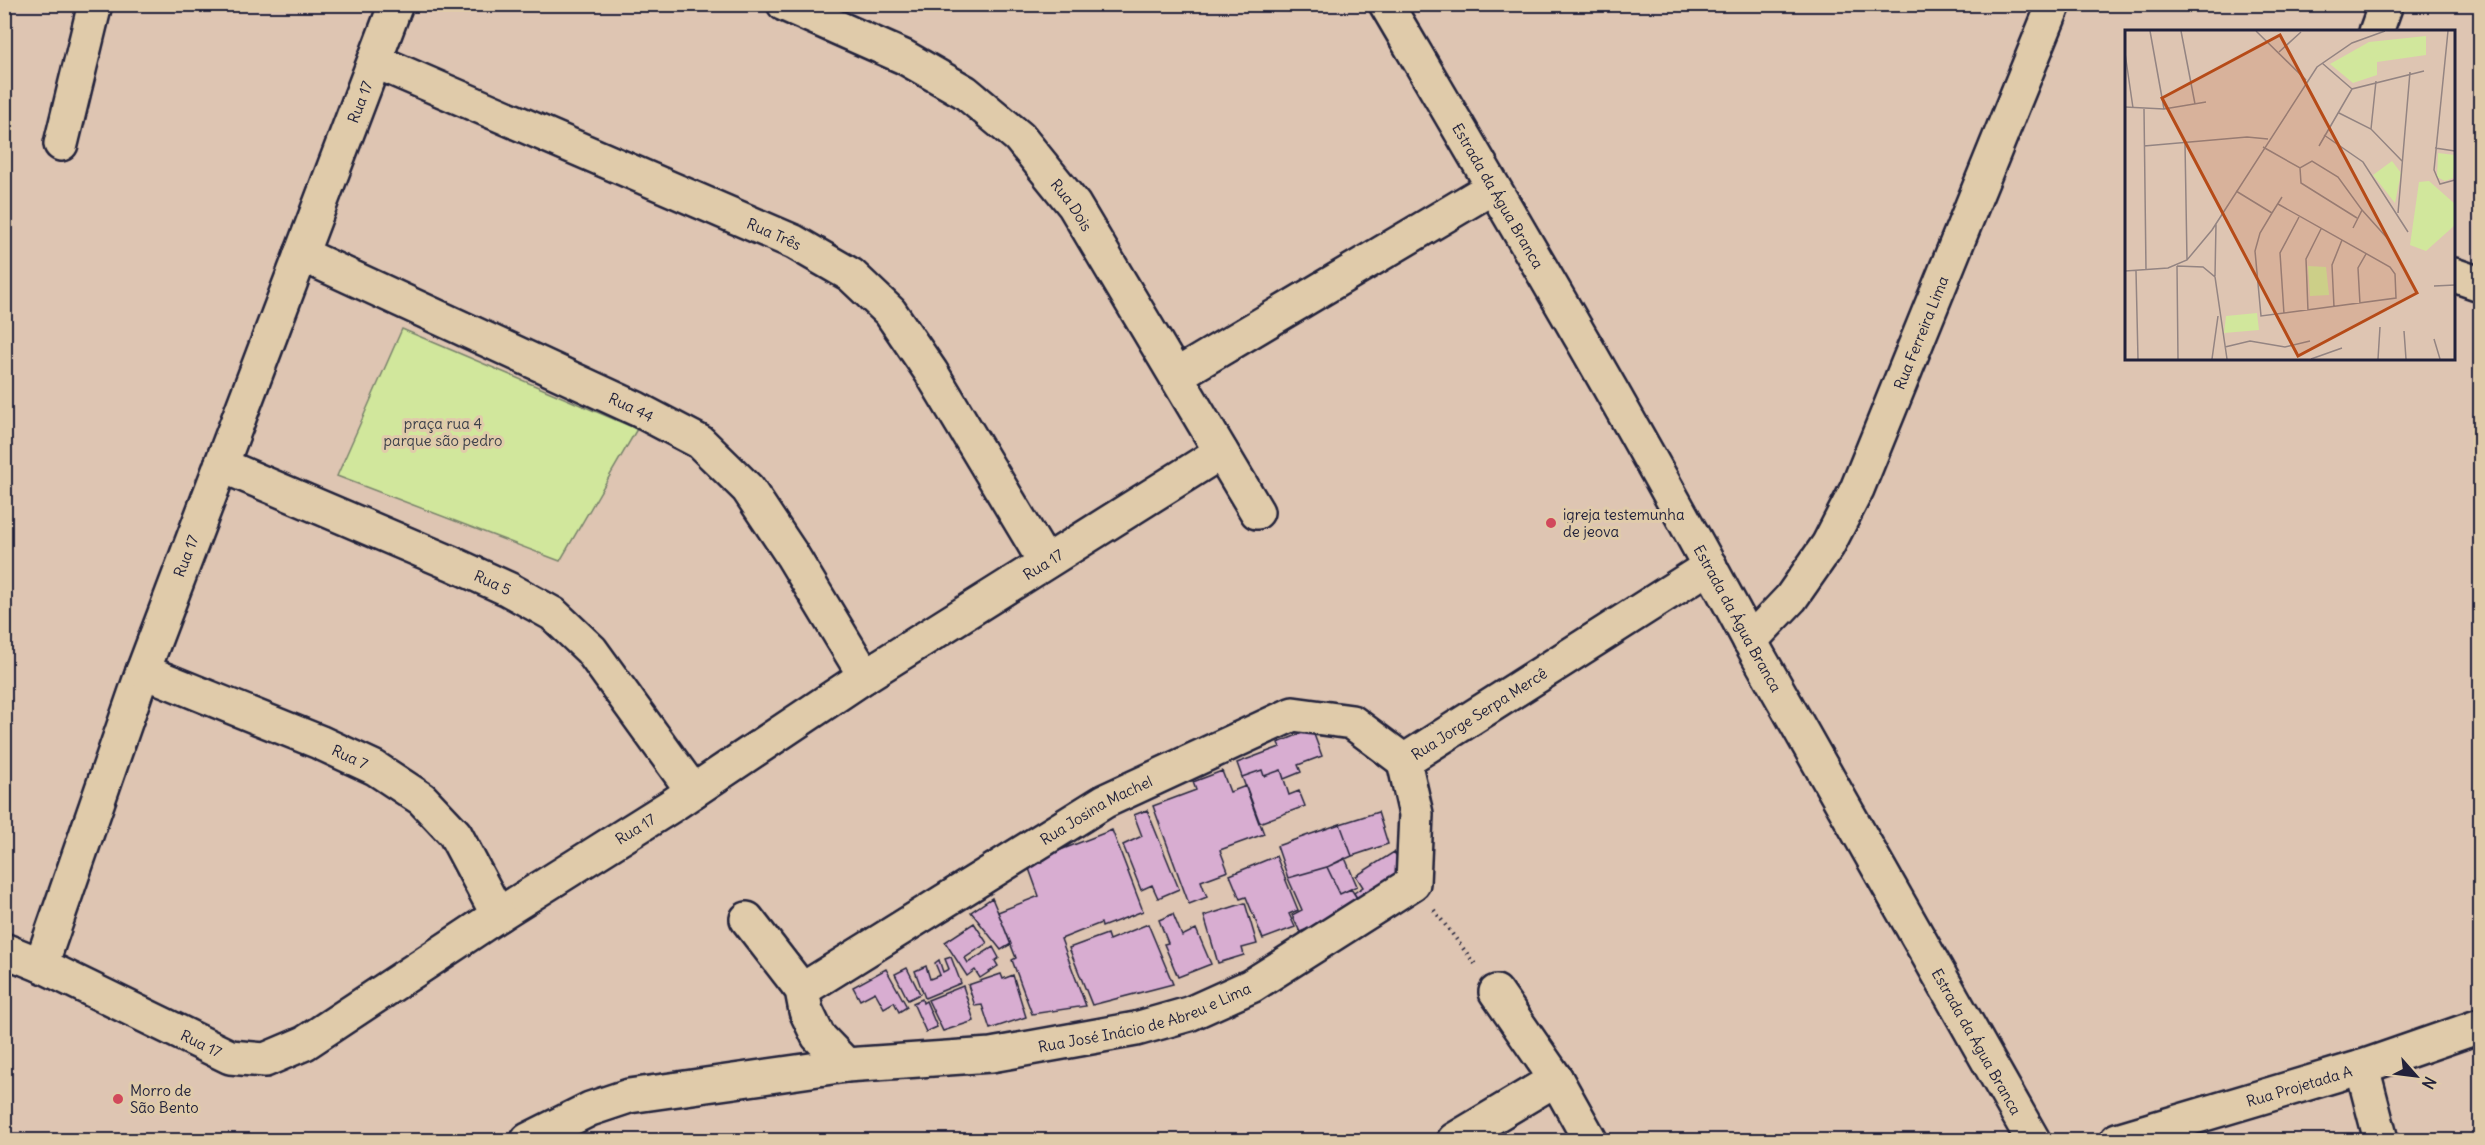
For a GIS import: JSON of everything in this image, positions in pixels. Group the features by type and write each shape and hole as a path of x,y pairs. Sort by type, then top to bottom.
{"street":[{"path":"61,144 95,4"},
{"name":"Rua 17","path":"396,4 143,671 41,965 230,1057 265,1060 305,1043 498,915 693,791 865,676 1221,452"},
{"name":"Rua Dois","path":"784,4 904,57 965,92 1019,137 1074,205 1178,375 1257,512"},
{"name":"Estrada da Água Branca","path":"1386,4 1710,566 1750,641 2033,1140"},
{"name":"Rua Ferreira Lima","path":"1750,641 1791,598 1828,545 1857,489 2054,4"},
{"path":"2377,30 2386,4"},
{"name":"Rua Três","path":"375,61 794,242 851,275 890,312 931,372 1045,562"},
{"path":"1178,375 1493,187"},
{"name":"Rua 44","path":"301,254 637,409 700,442 748,489 792,555 865,676"},
{"path":"2455,275 2481,284"},
{"name":"Rua 5","path":"221,465 451,563 508,589 553,614 591,650 693,791"},
{"name":"Rua Jorge Serpa Mercê","path":"1413,883 1416,814 1404,761 1710,566"},
{"name":"Rua 7","path":"143,671 375,768 422,799 455,834 498,915"},
{"name":"Rua Josina Machel","path":"802,990 1105,801 1293,714 1352,722 1404,761"},
{"name":"Rua José Inácio de Abreu e Lima","path":"528,1140 590,1110 629,1096 846,1065 991,1055 1137,1029 1189,1014 1251,986 1413,883"},
{"path":"747,920 802,990 806,1011 818,1036 846,1065"},
{"path":"4,950 41,965"},
{"path":"1496,992 1556,1079 1590,1140"},
{"name":"Rua Projetada A","path":"2117,1140 2362,1067 2481,1026"},
{"path":"2362,1067 2381,1140"},
{"path":"1454,1140 1556,1079"}],"path":[{"path":"1413,883 1496,992"}],"green space":[{"name":"praça rua 4 parque são pedro","path":"402,329 637,429 560,561 337,476"}],"building":[{"path":"1312,729 1322,756 1298,765 1301,772 1284,779 1281,770 1264,776 1262,770 1242,777 1237,763 1280,747 1278,743"},
{"path":"1262,770 1264,776 1281,770 1289,795 1299,791 1305,806 1259,823 1242,777"},
{"path":"1222,771 1230,792 1246,786 1264,834 1220,850 1228,871 1201,881 1207,897 1189,904 1153,806 1196,790 1193,782"},
{"path":"1147,810 1179,889 1158,898 1152,885 1141,890 1123,845 1142,836 1134,815"},
{"path":"1378,812 1388,844 1352,856 1340,824"},
{"path":"1340,824 1352,856 1327,867 1288,878 1277,846"},
{"path":"1112,830 1143,911 1102,927 1101,923 1061,939 1086,1006 1032,1014 1012,960 1016,958 998,912 1039,896 1027,863"},
{"path":"1394,852 1409,877 1362,906 1354,893 1363,887 1356,876"},
{"path":"1276,856 1298,910 1289,914 1295,927 1263,939 1246,897 1240,899 1230,875"},
{"path":"1345,858 1357,886 1340,894 1327,867"},
{"path":"1327,867 1340,894 1351,889 1357,898 1316,936 1312,927 1300,932 1292,915 1302,910 1288,878"},
{"path":"992,898 1011,944 1001,950 971,912"},
{"path":"1245,903 1257,944 1242,948 1244,955 1218,963 1204,916"},
{"path":"1173,914 1182,936 1196,929 1211,964 1178,977 1164,944 1168,943 1159,920"},
{"path":"974,923 987,943 965,958 968,963 993,947 999,958 995,961 998,966 980,978 975,970 967,976 945,942"},
{"path":"1148,924 1173,984 1092,1005 1069,948 1107,934 1109,940"},
{"path":"951,957 961,983 925,998 915,971 926,966 930,979 940,975 935,963 939,960 943,972 949,969 945,959"},
{"path":"907,968 920,994 908,1000 895,974"},
{"path":"886,969 907,1007 899,1012 894,1002 884,1008 875,992 860,1000 853,987"},
{"path":"1001,974 1003,979 1013,975 1026,1017 990,1029 982,1005 975,1006 968,985"},
{"path":"963,986 974,1021 943,1031 928,1000"},
{"path":"922,999 923,1003 926,1001 937,1027 926,1032 913,1003"}],"place":[{"name":"igreja testemunha de jeova","path":"1551,523"},
{"name":"Morro de São Bento","path":"118,1099"}]}
